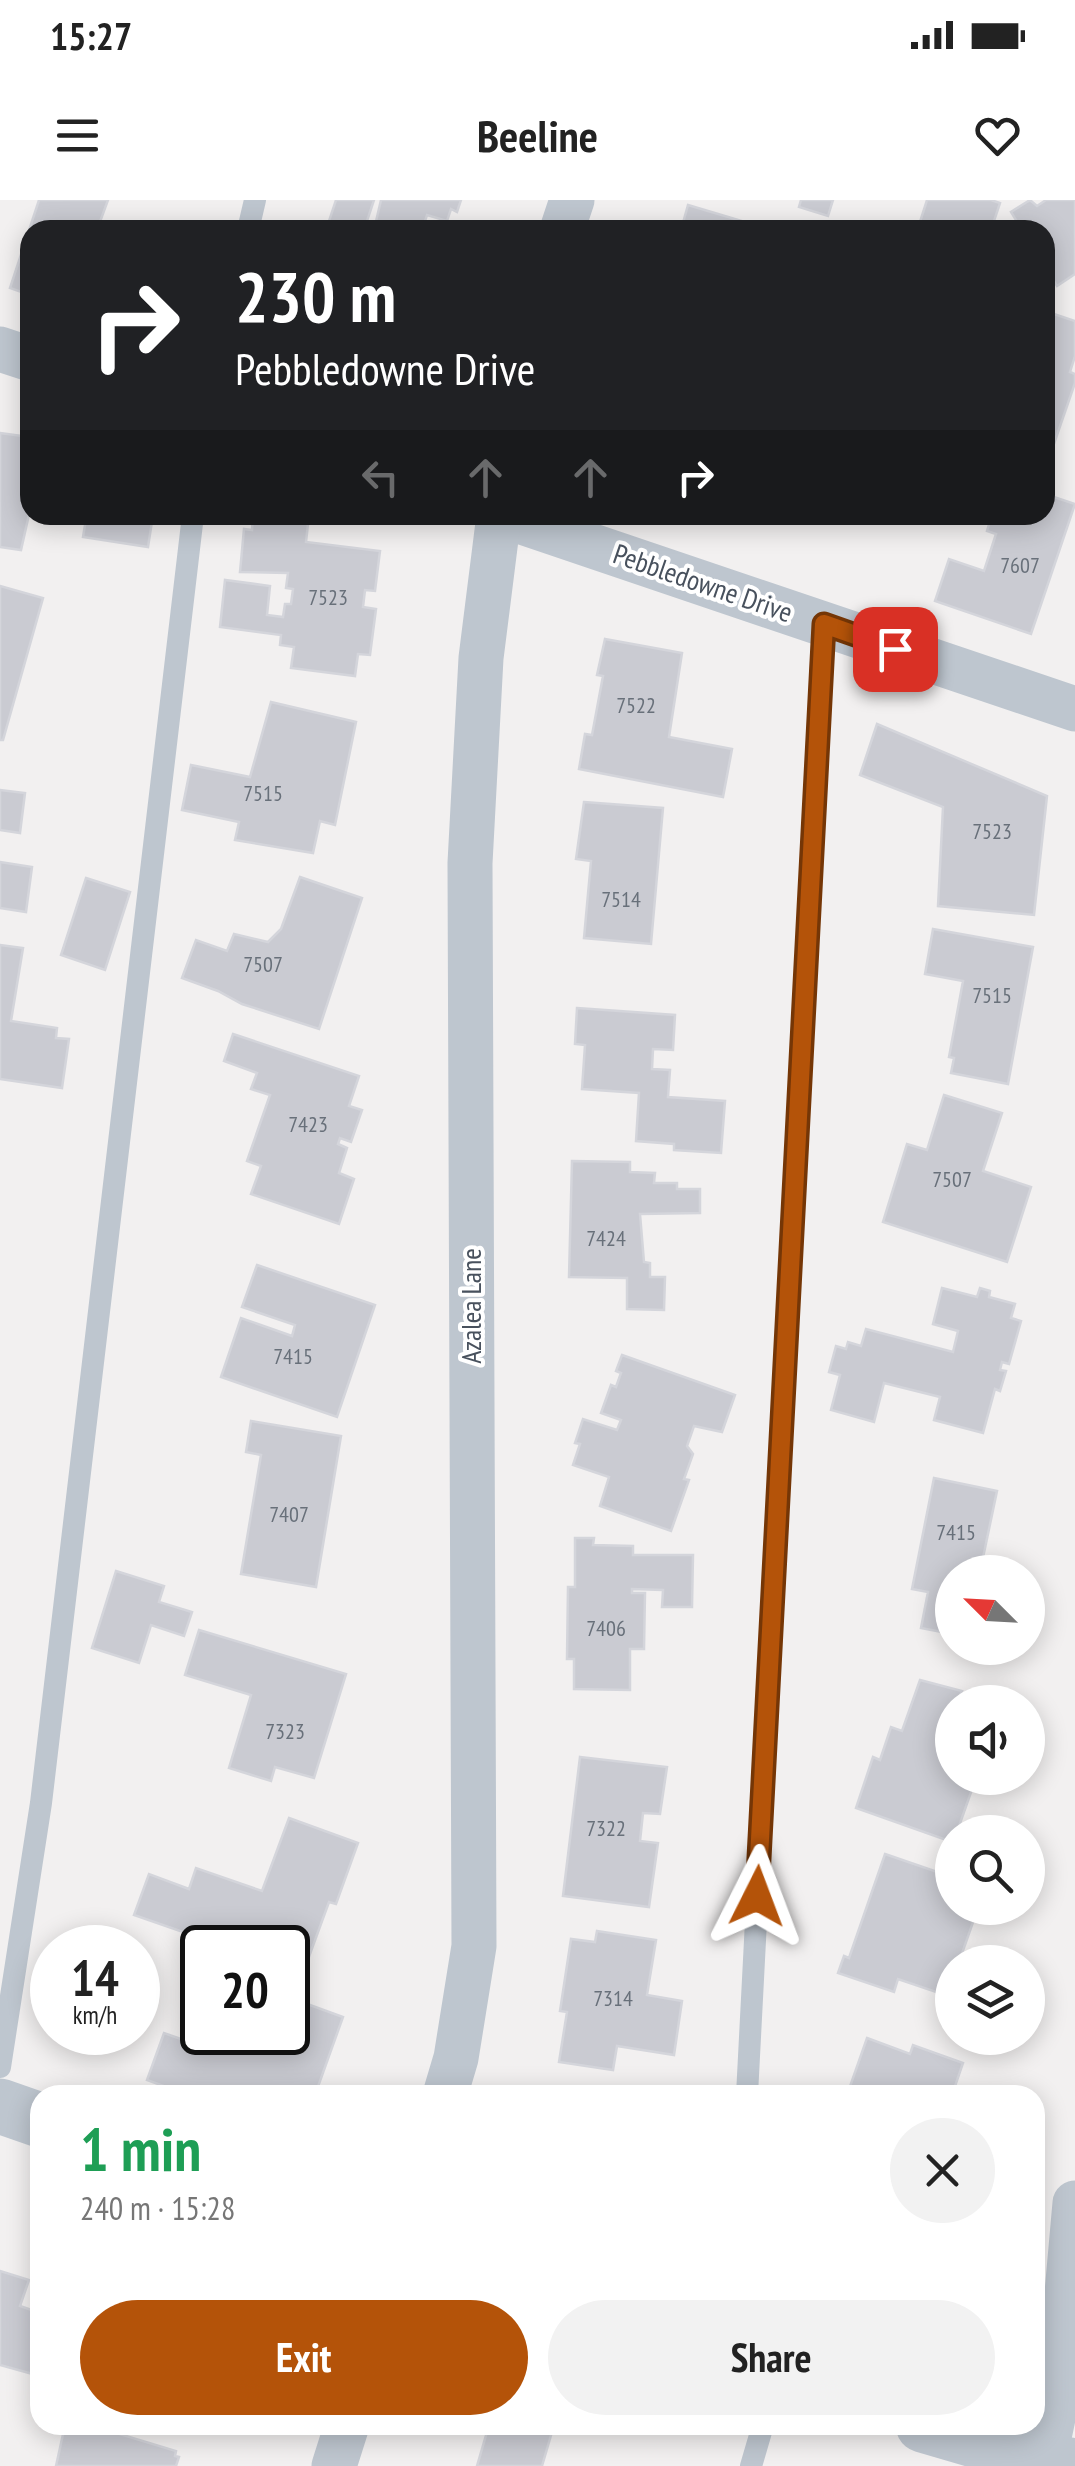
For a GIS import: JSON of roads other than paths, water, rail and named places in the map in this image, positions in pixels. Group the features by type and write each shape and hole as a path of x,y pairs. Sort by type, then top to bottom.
{"street":[{"name":"Azalea Lane","path":"448,2085 474,1946 470,863 481,658 499,525"},
{"name":"Pebbledowne Drive","path":"530,525 1075,710"},
{"path":"0,2106 30,2116"},
{"path":"957,2435 1054,2464 1075,2203"},
{"path":"334,2466 344,2435"}],"lane":[{"path":"0,2067 43,1783 192,525"},
{"path":"747,2085 824,624"},
{"path":"751,2466 760,2435"}]}
